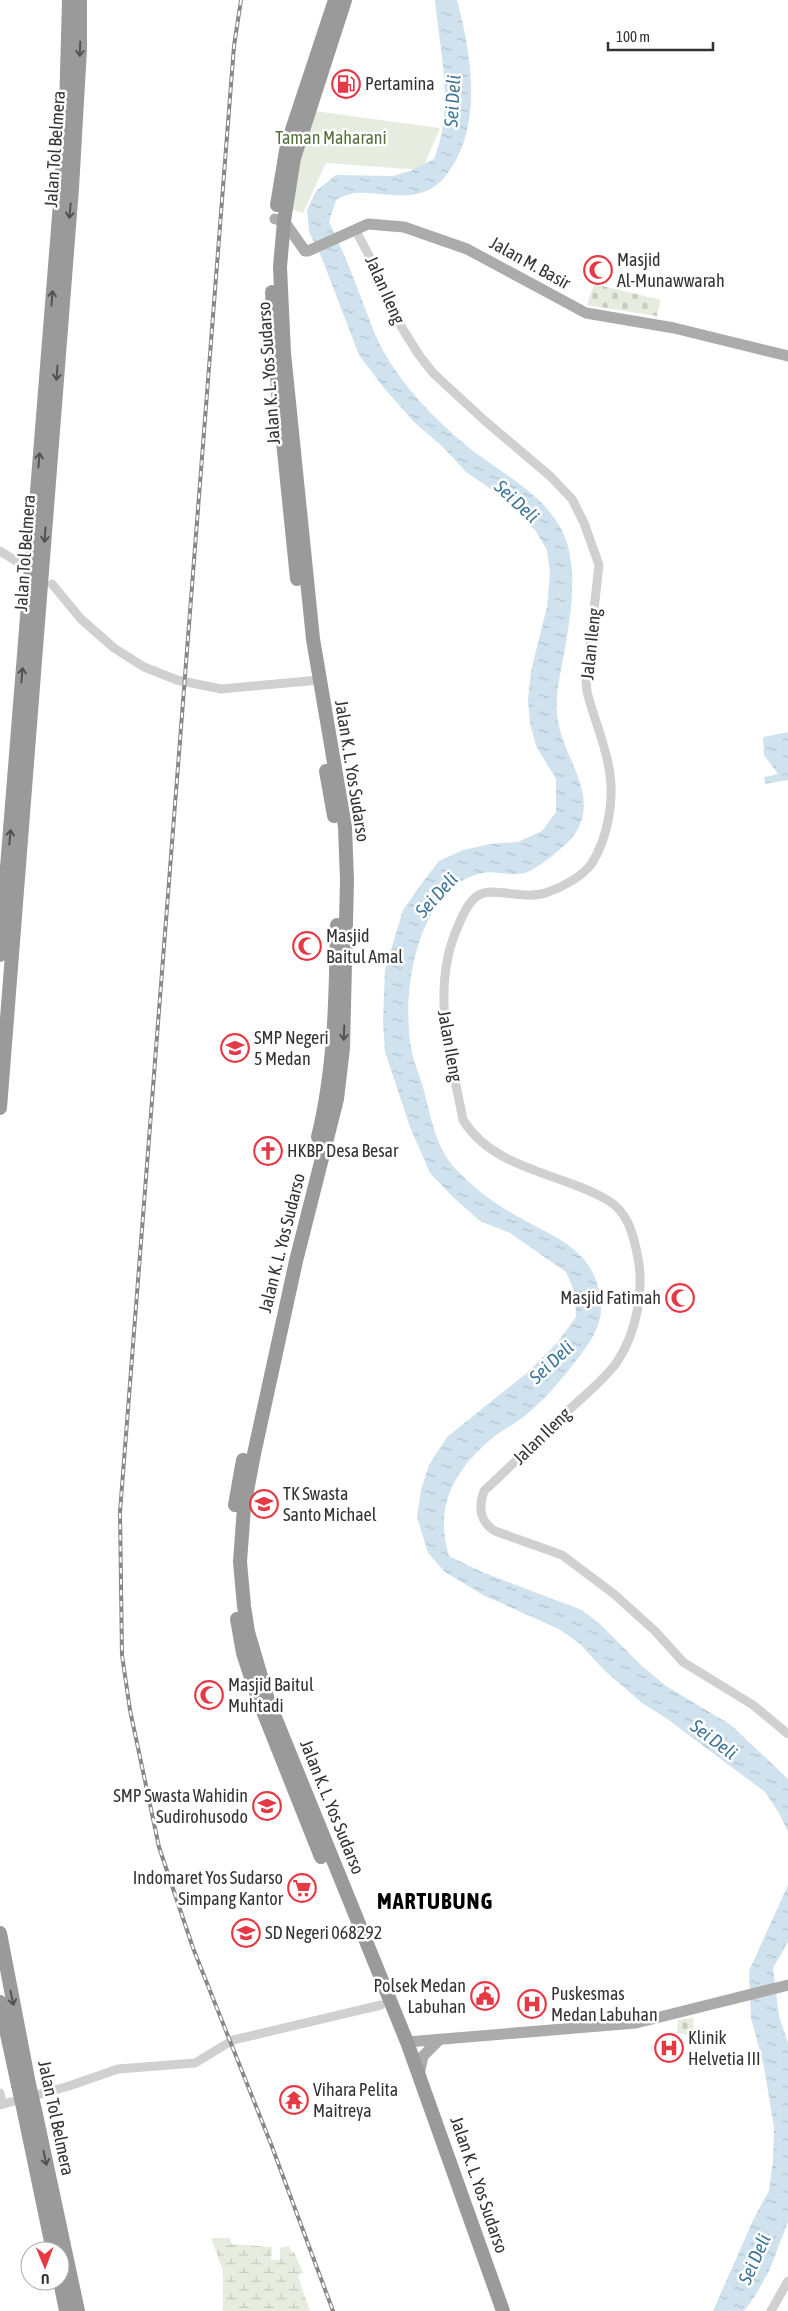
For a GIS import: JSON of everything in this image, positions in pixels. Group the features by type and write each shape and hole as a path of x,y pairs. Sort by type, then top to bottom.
{"highway":[{"name":"Jalan Tol Belmera","path":"0,955 61,192 66,109 69,0"},
{"name":"Jalan Tol Belmera","path":"0,1108 72,188 80,49 80,0"},
{"name":"Jalan K. L. Yos Sudarso","path":"335,0 287,144 279,181 284,353 315,681 336,833 335,1004 323,1117 261,1377 236,1502 231,1562 241,1645 253,1669 321,1844 402,2043 494,2311"},
{"name":"Jalan K. L. Yos Sudarso","path":"279,220 294,158 346,0"},
{"name":"Jalan Tol Belmera","path":"0,1933 24,2084 78,2311"},
{"name":"Jalan K. L. Yos Sudarso","path":"367,1958 381,2006 420,2075 503,2311"},
{"name":"Jalan Tol Belmera","path":"0,2002 24,2084"},
{"name":"Jalan Tol Belmera","path":"30,2111 51,2241"},
{"path":"62,2291 66,2311"}],"main road":[{"name":"Jalan M. Basir","path":"279,220 305,250 315,248 368,224 380,224 426,233 467,249 586,313 674,328 788,356"},
{"path":"402,2043 442,2038 636,2023 788,1986"},
{"path":"420,2075 423,2056 442,2038"}],"street":[{"name":"Jalan Ileng","path":"356,231 402,328 419,355 433,372 469,407 550,476 572,499 584,523 599,566 586,680 587,692 610,775 611,801 601,843 584,872 547,893 524,896 487,893 480,894 471,902 456,930 444,980 442,1006 463,1120 472,1134 481,1143 508,1159 591,1192 618,1208 625,1216 634,1240 639,1261 640,1289 634,1325 617,1361 484,1491 481,1504 482,1516 486,1526 494,1531 562,1555 614,1594 655,1631 683,1662 753,1705 788,1734"},
{"path":"0,550 16,561"},
{"path":"52,584 81,618 114,648 144,667 177,680 222,689 315,681"},
{"path":"0,2093 1,2104 44,2094 118,2069 195,2063 233,2040 381,2006"},
{"path":"771,2311 788,2281"}],"green space":[{"name":"Taman Maharani","path":"307,110 440,128 422,170 326,163 303,213 287,208"},
{"path":"594,284 661,300 657,316 587,305"},
{"path":"693,2018 694,2036 677,2033 678,2020"},
{"path":"211,2238 230,2238 231,2244 272,2247 271,2260 280,2260 280,2248 289,2246 292,2253 294,2252 303,2273 298,2276 310,2311 223,2311 223,2271"}],"water":[{"name":"Sei Deli","path":"435,0 457,0 470,64 470,109 467,130 460,151 447,174 432,188 422,193 406,195 355,193 345,195 336,200 329,222 379,343 410,390 462,442 538,499 561,528 571,559 572,600 558,688 557,713 562,736 579,780 584,810 580,824 571,839 542,864 519,874 482,873 460,882 442,899 428,921 418,947 411,975 409,1029 413,1056 434,1129 449,1160 469,1183 492,1200 560,1240 584,1259 593,1272 601,1308 600,1320 592,1337 582,1353 556,1385 526,1415 491,1439 478,1451 457,1477 446,1505 444,1521 445,1538 449,1556 482,1572 582,1610 600,1624 642,1666 666,1686 731,1725 788,1779 788,1832 779,1813 765,1792 666,1718 642,1703 604,1670 579,1643 559,1629 483,1595 445,1572 428,1553 417,1517 421,1490 429,1465 447,1437 529,1371 557,1343 576,1317 575,1293 566,1272 510,1233 480,1221 430,1173 410,1127 385,1052 383,1021 385,970 403,910 422,883 439,861 463,850 490,844 518,842 542,831 556,812 556,779 536,746 530,723 528,700 531,671 547,607 550,572 547,550 535,530 501,496 466,472 442,446 414,422 384,388 359,355 321,256 309,232 307,210 316,191 336,175 393,176 410,171 434,159 444,120 445,100"},
{"path":"788,732 788,780 765,784 764,777 778,774 764,755 763,737"},
{"name":"Sei Deli","path":"788,1885 788,1942 773,1968 779,2016 788,2043 788,2222 769,2271 744,2311 713,2311 754,2218 769,2191 773,2160 774,2127 764,2067 751,2018 749,1971"}],"railway":[{"path":"241,0 234,46 120,1512 122,1655 130,1710 159,1847 193,1948 271,2144 333,2311"}],"place":[{"name":"Pertamina","path":"346,84"},
{"name":"Masjid Al-Munawwarah","path":"598,270"},
{"name":"Masjid Baitul Amal","path":"307,946"},
{"name":"SMP Negeri 5 Medan","path":"235,1048"},
{"name":"HKBP Desa Besar","path":"268,1151"},
{"name":"Masjid Fatimah","path":"680,1298"},
{"name":"TK Swasta Santo Michael","path":"264,1504"},
{"name":"Masjid Baitul Muhtadi","path":"209,1695"},
{"name":"SMP Swasta Wahidin Sudirohusodo","path":"267,1806"},
{"name":"Indomaret Yos Sudarso Simpang Kantor","path":"302,1888"},
{"name":"SD Negeri 068292","path":"246,1933"},
{"name":"Polsek Medan Labuhan","path":"485,1996"},
{"name":"Puskesmas Medan Labuhan","path":"532,2004"},
{"name":"Klinik Helvetia III","path":"669,2048"},
{"name":"Vihara Pelita Maitreya","path":"294,2100"}],"district":[{"name":"MARTUBUNG","path":"435,1901"}]}
